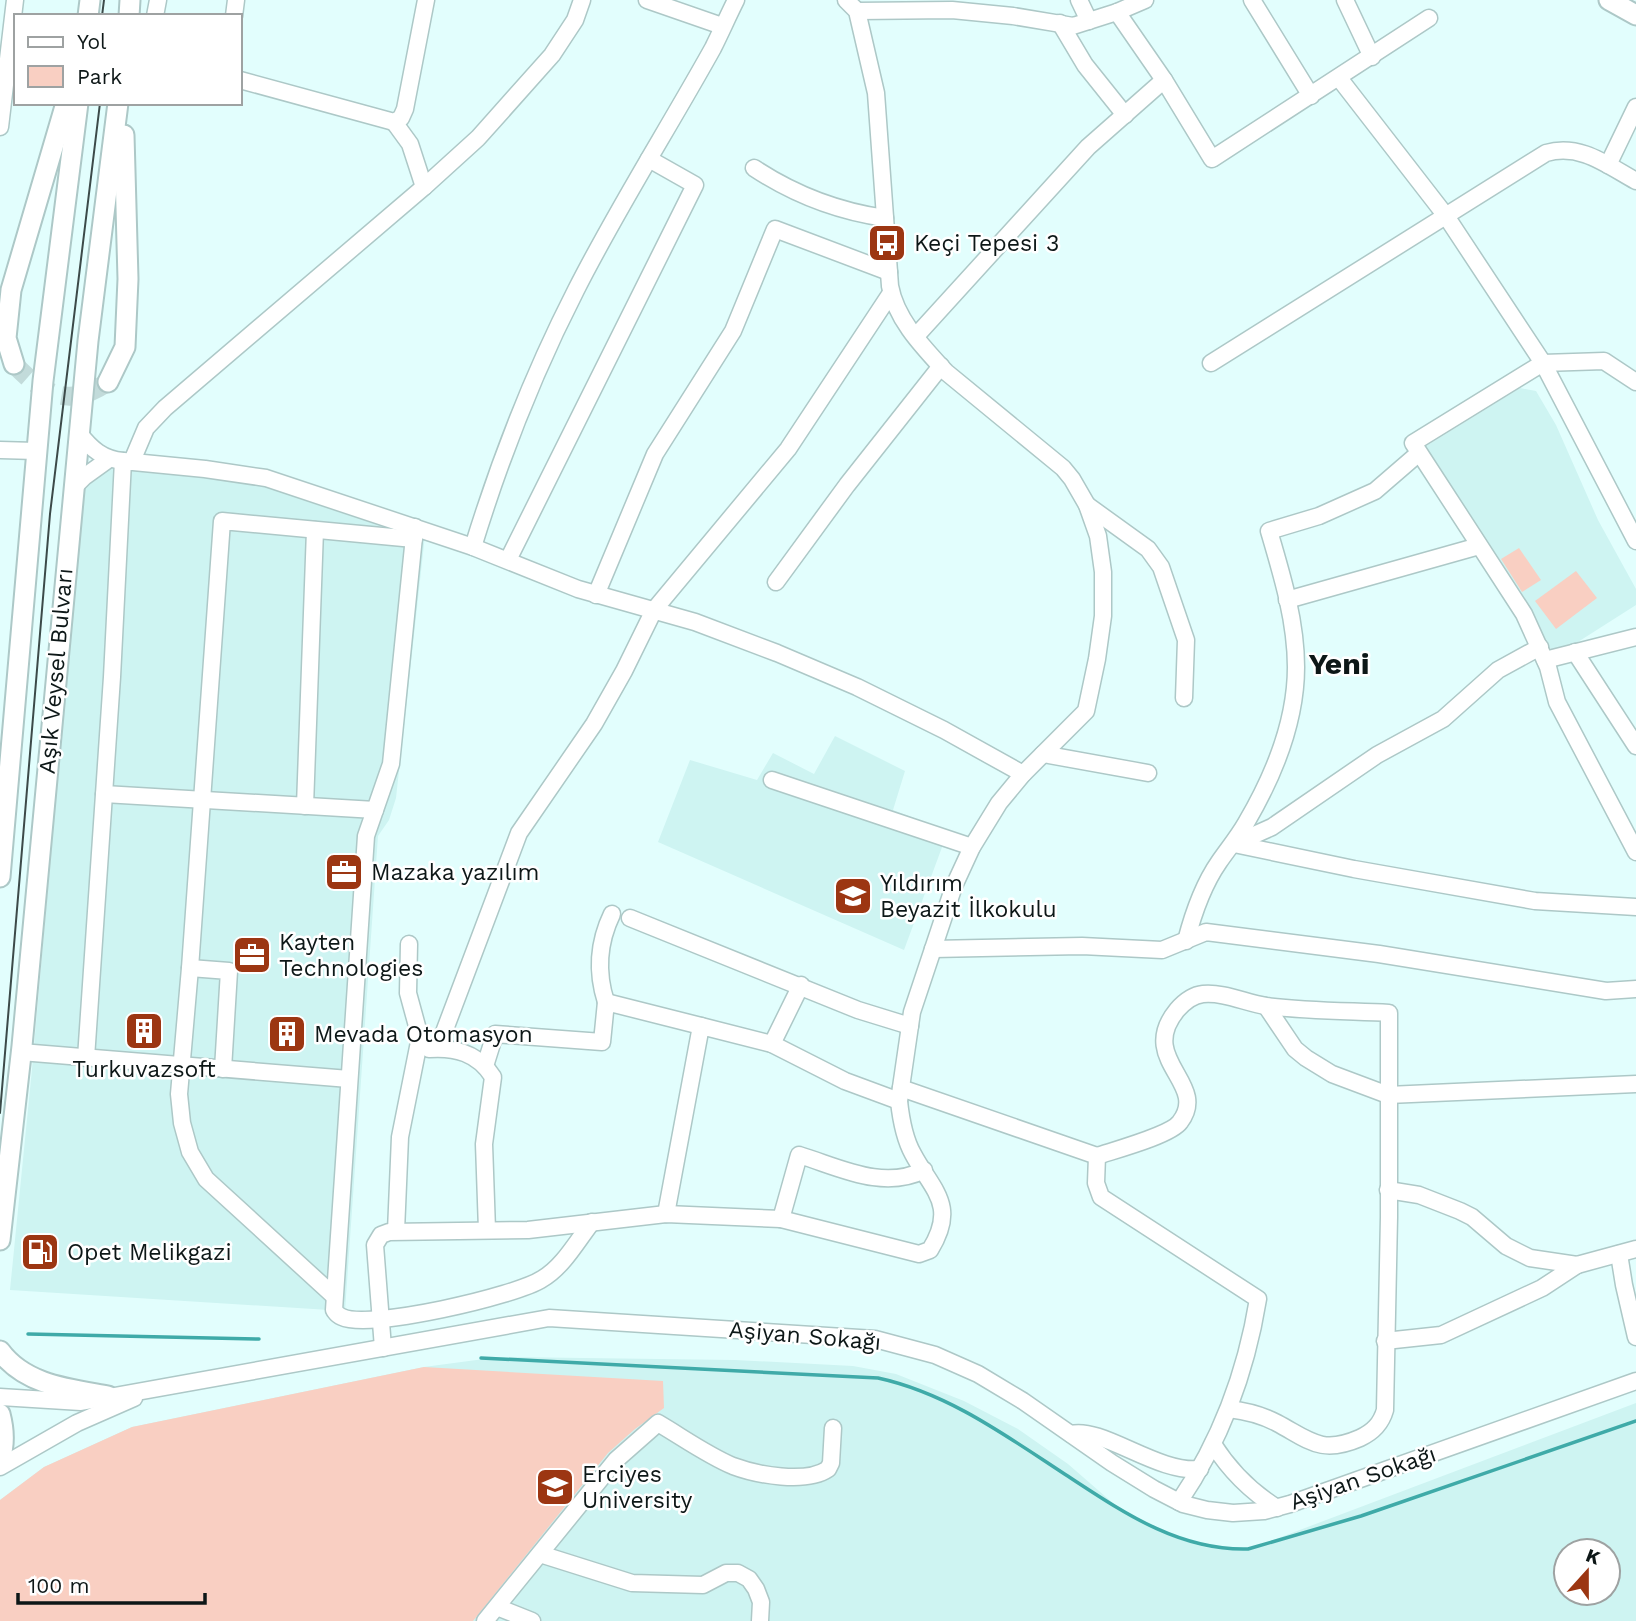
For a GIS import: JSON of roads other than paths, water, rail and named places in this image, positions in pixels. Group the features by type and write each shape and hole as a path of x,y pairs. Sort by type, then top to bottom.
{"main road":[{"path":"1609,0 1636,15"},
{"path":"14,364 6,338 11,290 65,105"},
{"name":"Aşık Veysel Bulvarı","path":"0,877 51,302 78,105"},
{"path":"108,382 124,347 128,279 121,105"},
{"name":"Aşık Veysel Bulvarı","path":"0,1240 21,1052 90,328 121,105"},
{"path":"0,1351 10,1363 30,1377 66,1388 108,1396"},
{"path":"0,1414 4,1427 0,1459"}],"street":[{"path":"0,127 15,0"},
{"path":"397,120 405,109 426,0"},
{"path":"73,488 84,477 121,461 155,417 478,138 543,67 568,32 582,0"},
{"path":"647,0 722,26"},
{"path":"473,547 493,483 552,341 594,256 714,45 736,0"},
{"path":"1079,0 1089,21"},
{"path":"383,1348 375,1245 381,1235 396,1231 528,1230 667,1214 781,1219 923,1254 933,1247 942,1217 938,1192 907,1140 900,1094 912,1012 954,886 972,847 999,803 1023,774 1086,711 1103,616 1103,572 1098,536 1087,505 1063,468 965,389 941,366 897,310 891,293 876,93 852,5 952,10 1073,26 1145,0"},
{"path":"1252,0 1311,96"},
{"path":"1345,0 1372,57"},
{"path":"1117,12 1164,80 1212,159 1429,18"},
{"path":"1060,23 1085,65 1125,115"},
{"path":"1339,78 1446,216 1542,363 1636,541"},
{"path":"916,336 1088,147 1164,80"},
{"path":"242,81 397,120 410,144 424,187"},
{"path":"1608,165 1636,107"},
{"path":"1211,363 1546,153 1576,151 1636,181"},
{"path":"508,560 695,185 649,159"},
{"path":"754,168 811,200 885,219"},
{"path":"596,594 655,454 733,331 775,229 889,272"},
{"path":"438,1048 519,833 594,724 654,610 788,449 891,293"},
{"path":"1636,382 1604,361 1542,363 1413,443 1524,614 1543,653 1557,702 1636,852"},
{"path":"776,582 847,485 941,366"},
{"path":"79,433 91,448 121,461 265,478 415,533 473,547 596,594 736,637 837,678 901,708 1023,774"},
{"path":"0,450 36,451"},
{"path":"1186,941 1211,877 1219,862 1234,845 1265,790 1290,716 1296,668 1287,600 1269,531 1319,516 1375,491 1419,453"},
{"path":"86,1058 104,794 121,461"},
{"path":"1087,505 1147,549 1161,567 1186,640 1184,698"},
{"path":"334,1296 206,1179 185,1138 180,1109 222,521 316,530 415,533"},
{"path":"305,806 316,530"},
{"path":"415,533 391,764 366,836 334,1310 342,1317 381,1320 457,1305 531,1286 554,1271 592,1222"},
{"path":"1287,600 1479,545"},
{"path":"1234,845 1272,827 1366,762 1443,719 1498,670 1543,653 1575,652 1636,637"},
{"path":"1575,652 1636,746"},
{"path":"1043,754 1148,773"},
{"path":"772,780 972,847"},
{"path":"104,794 375,810"},
{"path":"1234,845 1535,901 1636,907"},
{"path":"485,1066 495,1034 602,1042 606,1002 599,979 599,953 601,940 612,914"},
{"path":"630,918 858,1010 910,1026"},
{"path":"933,949 1082,946 1163,950 1206,932 1378,954 1606,990 1636,989"},
{"path":"396,1231 400,1137 420,1037 408,993 409,944"},
{"path":"190,968 229,971 223,1069"},
{"path":"772,1044 801,985"},
{"path":"606,1002 772,1044 845,1081 900,1094 1097,1156 1174,1129 1184,1117 1187,1094 1163,1045 1167,1026 1182,1005 1196,996 1207,994 1266,1006 1389,1013 1385,1410 1380,1423 1361,1437 1342,1444 1316,1444 1267,1418 1229,1409"},
{"path":"1266,1006 1296,1049 1306,1058 1332,1074 1388,1096 1636,1084"},
{"path":"667,1214 701,1026"},
{"path":"418,1050 438,1048 465,1052 485,1066 493,1077 484,1144 487,1230"},
{"path":"21,1052 349,1079"},
{"path":"781,1219 799,1155 879,1179 906,1178 924,1170"},
{"path":"1097,1156 1096,1183 1101,1197 1258,1299 1247,1355 1229,1409 1200,1469 1179,1502"},
{"path":"1388,1190 1419,1195 1460,1210 1521,1255 1577,1265"},
{"path":"1385,1341 1441,1335 1542,1288 1577,1265 1636,1249"},
{"path":"1619,1254 1636,1337"},
{"name":"Aşiyan Sokağı","path":"0,1397 81,1402 549,1318 875,1339 925,1352 978,1374 1133,1476 1179,1502 1207,1510 1233,1513 1277,1508 1636,1381"},
{"name":"Aşiyan Sokağı","path":"0,1467 87,1418 166,1388"},
{"path":"485,1621 617,1460 658,1423 733,1466 788,1477 810,1476 828,1469 831,1463 833,1428"},
{"path":"1071,1434 1088,1434 1175,1468 1200,1469"},
{"path":"1213,1444 1234,1474 1277,1508"},
{"path":"540,1554 632,1583 703,1585 726,1573 738,1573 749,1579 756,1589 761,1602 760,1621"},
{"path":"497,1607 532,1621"}],"waterway":[{"path":"28,1334 259,1339"},
{"path":"481,1358 878,1378 928,1394 975,1417 1150,1526 1173,1536 1222,1548 1248,1549 1361,1516 1636,1421"}],"tunnel":[{"path":"14,364 36,384 58,395 82,395 108,382"}],"tram line":[{"path":"102,14 104,0"},
{"path":"0,1113 50,514 100,105"}],"place":[{"name":"Keçi Tepesi 3","path":"887,243"},
{"name":"Mazaka yazılım","path":"344,872"},
{"name":"Yıldırım Beyazit İlkokulu","path":"853,896"},
{"name":"Kayten Technologies","path":"252,955"},
{"name":"Turkuvazsoft","path":"144,1031"},
{"name":"Mevada Otomasyon","path":"287,1034"},
{"name":"Opet Melikgazi","path":"40,1252"},
{"name":"Erciyes University","path":"555,1487"}],"district":[{"name":"Yeni","path":"1339,663"}]}
